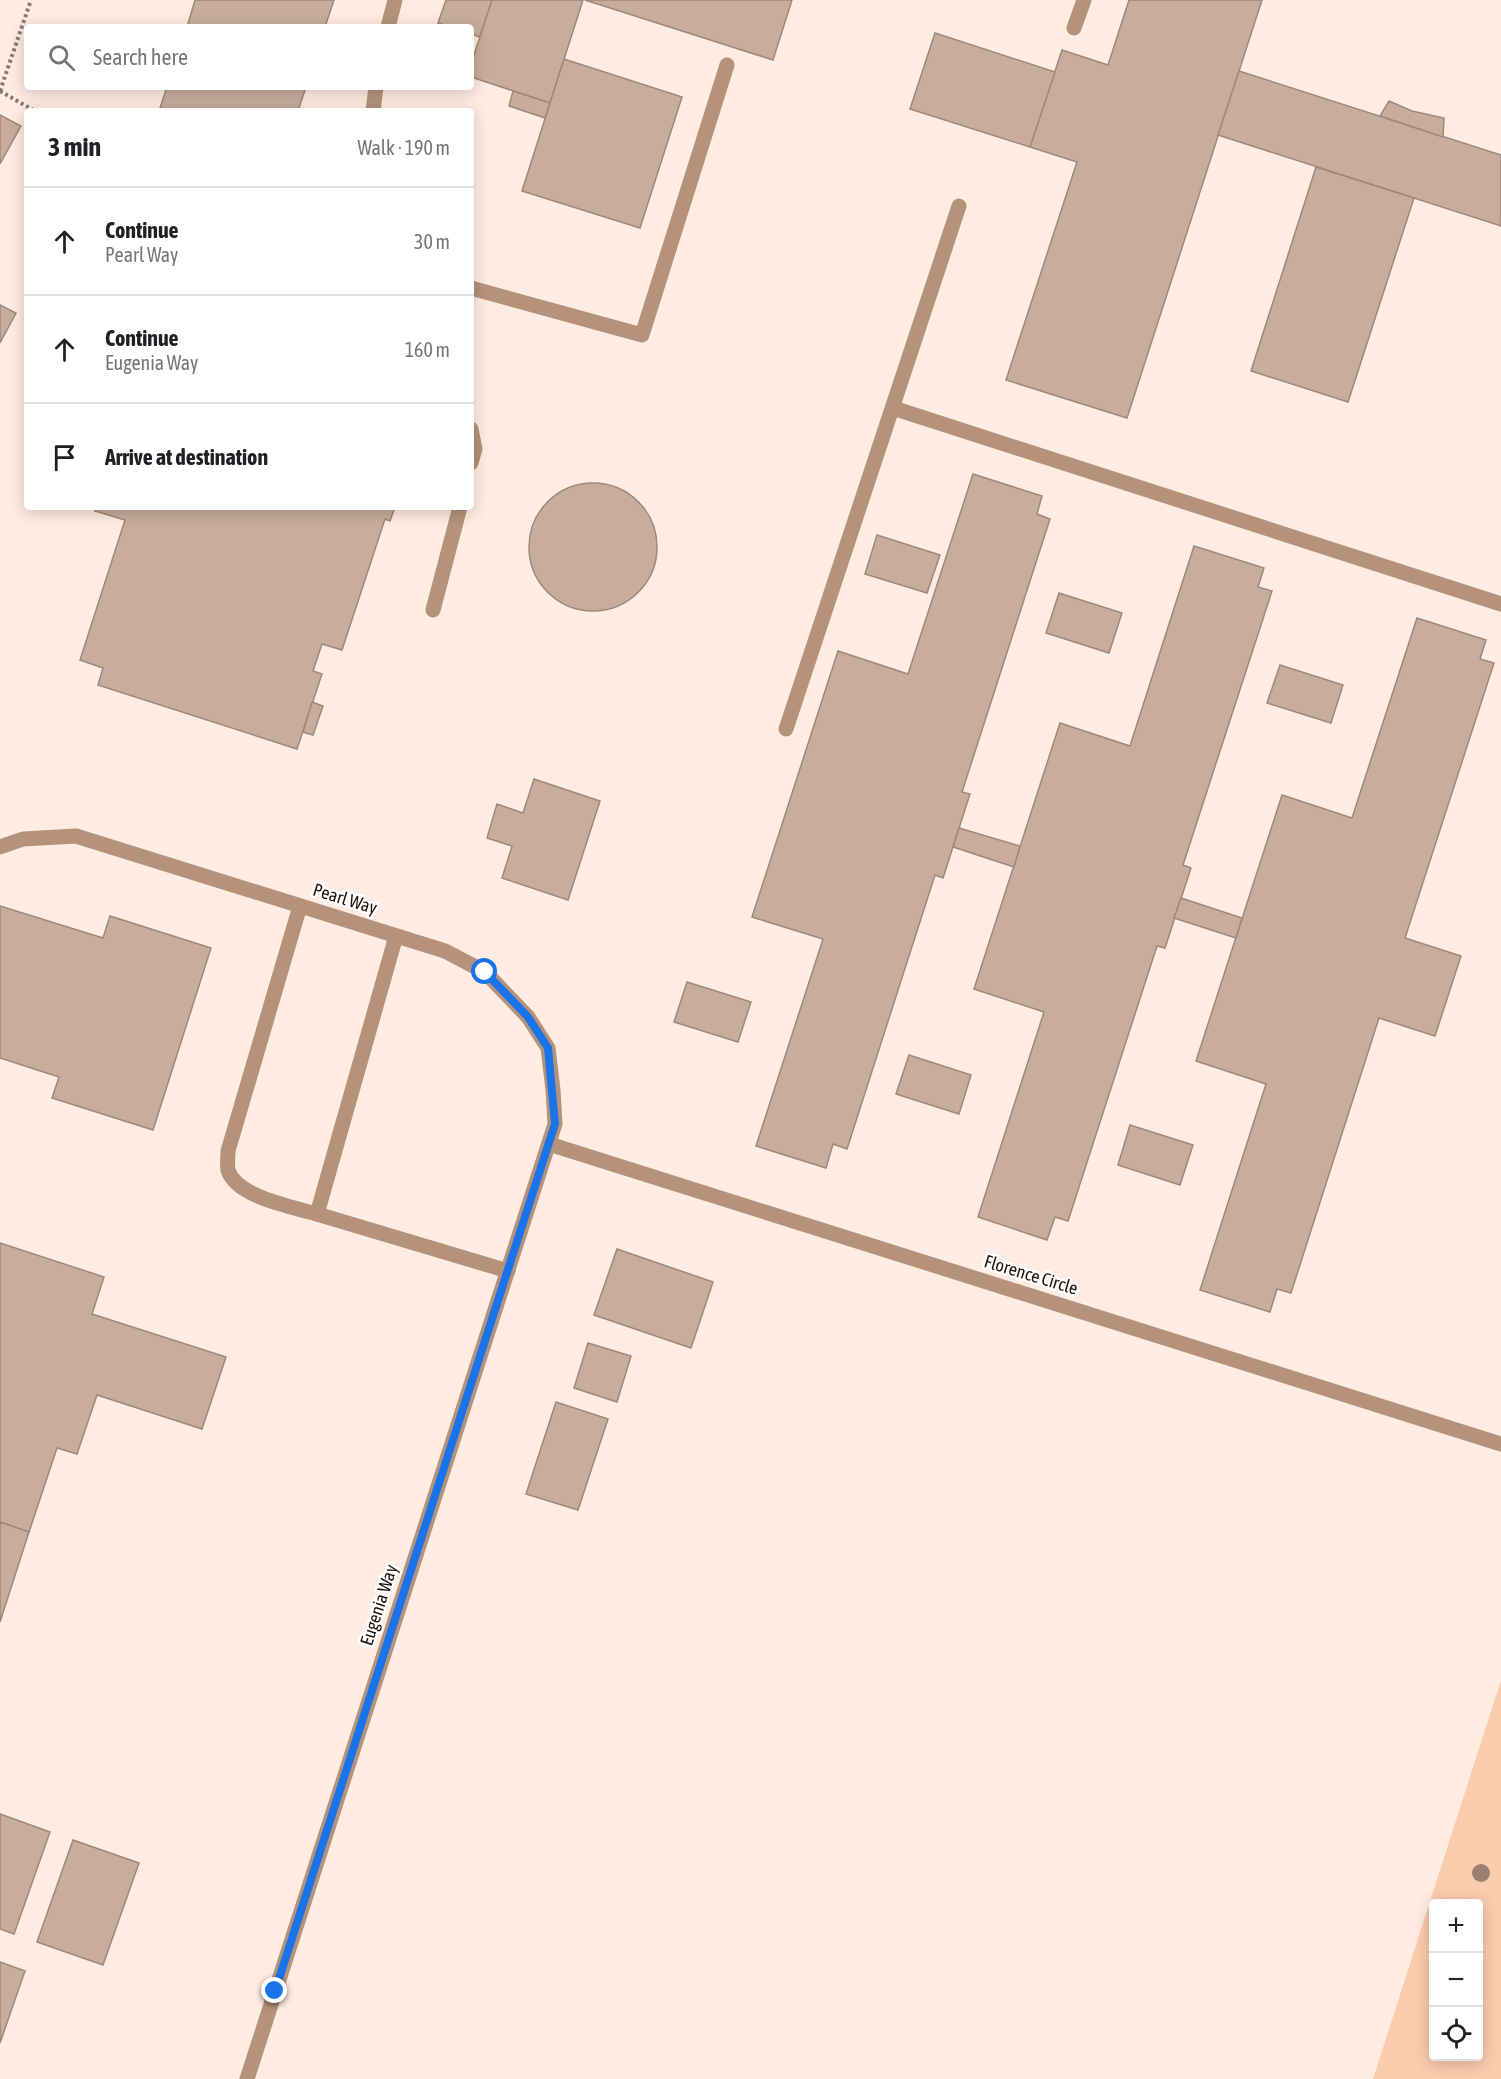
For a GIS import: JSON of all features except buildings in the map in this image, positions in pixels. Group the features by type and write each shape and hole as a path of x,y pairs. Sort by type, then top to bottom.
{"street":[{"path":"389,24 395,0"},
{"path":"1074,28 1084,0"},
{"path":"474,289 642,335 727,65"},
{"path":"373,108 376,90"},
{"path":"786,729 959,206"},
{"path":"892,408 1501,604"},
{"path":"433,610 459,510"},
{"name":"Pearl Way","path":"0,847 23,839 76,836 445,951 485,972 528,1017 548,1048 555,1124 549,1144"},
{"path":"300,906 228,1151 228,1169 236,1185 268,1200 508,1271"},
{"path":"317,1214 396,936"},
{"name":"Eugenia Way","path":"247,2079 549,1144"},
{"name":"Florence Circle","path":"549,1144 1501,1443"}],"path":[{"path":"30,108 0,91 31,0"}],"shaded area":[{"path":"1501,1680 1501,2079 1373,2079 1429,1904 1429,2061 1483,2061 1483,1899 1431,1899"}],"route":[{"path":"275,1991 555,1124 548,1048 528,1017 485,972"}]}
